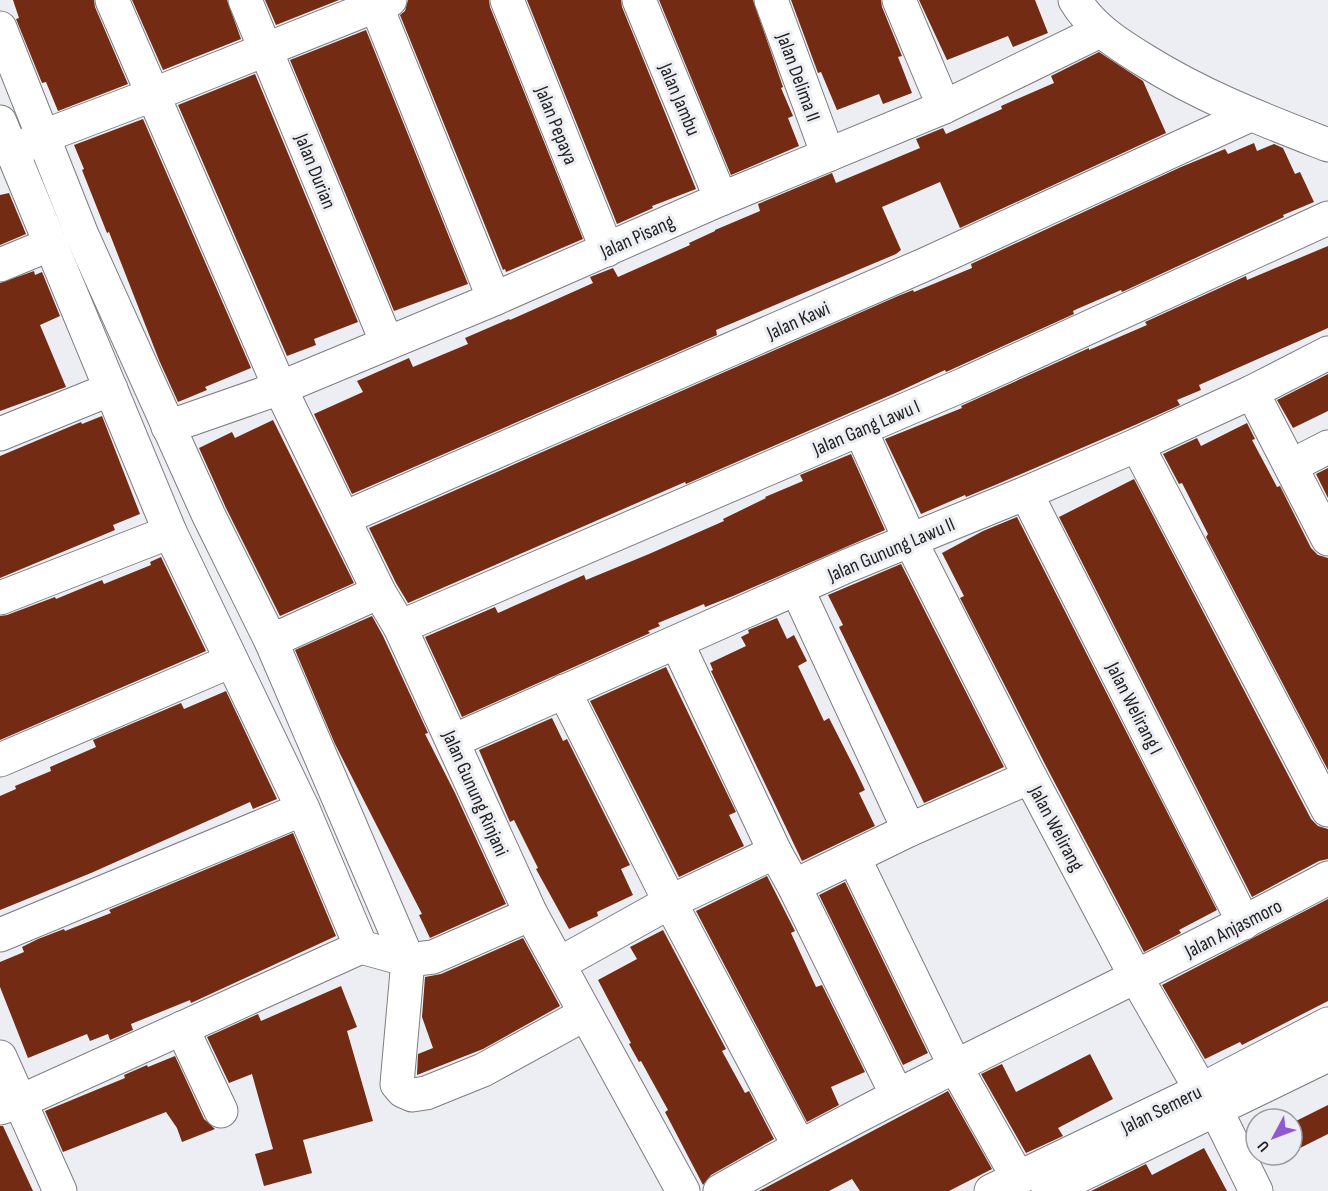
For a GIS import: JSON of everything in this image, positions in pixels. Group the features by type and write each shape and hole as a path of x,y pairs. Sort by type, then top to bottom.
{"street":[{"name":"Jalan Gunung Rinjani","path":"112,0 280,388 379,592 400,627 531,914 683,1191"},
{"name":"Jalan Durian","path":"245,0 387,343"},
{"name":"Jalan Pepaya","path":"507,0 607,250"},
{"name":"Jalan Jambu","path":"639,0 721,199"},
{"name":"Jalan Delima II","path":"771,0 828,155"},
{"path":"899,0 944,107"},
{"path":"1075,0 1101,31 1181,83 1250,115 1328,145"},
{"path":"361,947 303,809 170,532 4,134 44,136 266,50 380,2 494,299"},
{"path":"0,28 82,235 209,516 271,641 408,960 397,1084 411,1095 426,1093 483,1071 585,1014"},
{"name":"Jalan Pisang","path":"168,427 280,388 494,299 721,199 944,107 1101,31"},
{"name":"Jalan Kawi","path":"344,518 926,264 1250,115"},
{"name":"Jalan Gang Lawu I","path":"400,627 965,384 1328,218"},
{"path":"0,265 51,244"},
{"name":"Jalan Gunung Lawu II","path":"453,741 564,690 677,643 910,540 1137,445 1252,392 1328,353"},
{"path":"0,434 111,389"},
{"path":"1252,392 1328,539"},
{"name":"Jalan Welirang","path":"860,429 910,540 1030,777 1136,977 1209,1100 1256,1191"},
{"path":"1137,445 1328,810"},
{"path":"1291,466 1328,447"},
{"name":"Jalan Welirang I","path":"1026,493 1244,923"},
{"path":"0,598 170,532"},
{"path":"797,589 909,830"},
{"path":"271,641 379,592"},
{"path":"677,643 775,852 897,1095"},
{"path":"0,760 231,661"},
{"path":"564,690 670,902 799,1146"},
{"path":"794,886 909,830 1030,777"},
{"path":"0,935 303,809"},
{"path":"559,964 670,902 775,852"},
{"path":"854,858 955,1066 1005,1184"},
{"name":"Jalan Anjasmoro","path":"720,1191 799,1146 897,1095 1244,923 1328,878"},
{"path":"10,1105 361,947 408,960 433,957 531,914"},
{"name":"Jalan Semeru","path":"1048,1191 1209,1100 1328,1024"},
{"path":"182,1028 221,1111"},
{"name":"Jalan Semeru","path":"1005,1184 1209,1100 1328,1055"},
{"path":"0,1057 10,1105 60,1191"}],"building":[{"path":"13,0 94,0 128,84 58,111 46,82 42,83 16,19 19,18"},
{"path":"132,0 227,0 241,39 163,70"},
{"path":"265,0 339,0 276,25"},
{"path":"408,0 489,0 583,239 506,272 505,269 503,270 400,15 405,11"},
{"path":"527,0 621,0 696,189 652,206 653,208 617,224"},
{"path":"659,0 753,0 783,87 781,88 793,116 788,118 799,146 731,175"},
{"path":"791,0 881,0 902,56 898,57 912,93 883,104 879,94 837,110 821,72 818,73"},
{"path":"919,0 1035,0 1048,33 1013,47 1008,36 947,60"},
{"path":"366,30 468,284 394,311 290,60"},
{"path":"1099,52 1143,81 1166,133 960,228 940,182 882,207 901,250 896,254 716,330 717,335 352,494 314,414 363,392 357,381 409,358 413,367 468,344 465,338 593,283 590,277 613,268 618,277 760,211 758,204 832,173 836,183 920,148 916,139 943,128 946,134 1002,109 1001,106 1054,83 1051,76"},
{"path":"255,74 358,322 314,339 316,345 287,356 178,105"},
{"path":"143,119 251,368 205,387 207,390 178,402 159,360 109,232 107,233 74,145"},
{"path":"1254,143 1257,151 1274,144 1283,148 1295,174 1300,172 1314,202 1122,292 1121,290 1077,309 1073,311 1074,314 946,372 945,370 408,603 369,528 898,296 913,290 914,292 972,268 971,264 1181,167 1225,149 1228,154"},
{"path":"9,193 26,234 0,245 0,195"},
{"path":"1328,246 1328,328 1199,385 1201,390 1177,400 1180,405 1000,483 921,514 885,439 962,408 961,406 1089,348 1089,350 1147,325 1145,322 1246,276 1247,280"},
{"path":"34,271 35,275 42,272 60,316 40,325 66,387 0,411 0,283"},
{"path":"1328,374 1328,411 1293,428 1277,400"},
{"path":"102,416 140,514 113,525 115,530 0,578 0,456 81,422 82,424"},
{"path":"273,420 354,583 280,616 199,448 232,432 235,438"},
{"path":"1247,423 1255,439 1252,440 1277,487 1280,486 1311,548 1318,555 1328,558 1328,770 1206,537 1208,534 1182,483 1179,484 1163,454 1197,438 1201,446"},
{"path":"851,454 885,530 733,596 705,607 704,604 658,623 660,626 648,631 650,633 462,717 425,637 495,607 498,613 584,575 586,580 649,554 724,521 723,519 765,497 803,481 800,475"},
{"path":"1328,468 1328,498 1316,474"},
{"path":"1134,479 1311,819 1318,826 1328,829 1328,859 1319,861 1252,897 1059,517"},
{"path":"1017,517 1217,910 1179,930 1181,933 1144,952 960,598 964,596 942,553 983,531"},
{"path":"161,557 206,651 0,740 0,616 55,597 56,599 102,580 104,584 151,565 150,562"},
{"path":"901,564 1004,767 924,803 839,627 843,625 828,595"},
{"path":"372,616 506,904 430,938 419,915 422,914 335,744 295,650"},
{"path":"777,618 787,639 794,635 807,661 798,666 824,721 829,718 855,769 865,790 859,793 875,826 802,861 711,671 713,670 710,663 746,646 741,637 749,633 748,630"},
{"path":"666,667 736,812 729,815 744,846 679,877 590,701"},
{"path":"226,691 277,799 253,809 250,802 91,873 0,910 0,796 16,789 15,786 51,771 50,767 96,747 93,740 181,703 184,709"},
{"path":"552,718 563,741 567,739 630,865 621,869 633,895 597,912 598,916 569,929 536,869 538,868 514,820 510,822 479,750"},
{"path":"293,833 336,936 191,1003 190,1000 131,1024 133,1030 110,1040 108,1034 90,1041 87,1034 28,1058 0,987 0,962 24,952 22,947 38,939 111,913 109,910"},
{"path":"767,876 795,931 791,933 816,987 822,985 865,1072 831,1087 839,1105 807,1122 696,911"},
{"path":"845,882 928,1053 903,1065 819,895"},
{"path":"1328,899 1328,1001 1242,1045 1240,1042 1205,1059 1162,985"},
{"path":"663,930 726,1049 722,1051 745,1093 749,1091 774,1139 711,1175 703,1185 665,1112 668,1110 629,1044 631,1043 598,980 637,959 630,947"},
{"path":"523,938 560,1006 483,1049 417,1075 418,1054 433,1048 422,1017 425,977 441,974"},
{"path":"341,986 357,1027 347,1031 373,1121 303,1140 312,1173 264,1186 255,1154 273,1149 252,1074 229,1083 207,1037 258,1014 261,1021"},
{"path":"1090,1054 1113,1099 1058,1128 1063,1136 1026,1153 981,1074 1002,1064 1016,1092"},
{"path":"175,1056 204,1119 215,1129 182,1142 177,1128 166,1112 63,1152 45,1111 125,1078 124,1075 147,1065 148,1067"},
{"path":"948,1091 992,1169 949,1191 860,1191 852,1179 829,1191 759,1191"},
{"path":"1328,1105 1328,1134 1304,1146 1304,1117"},
{"path":"0,1126 3,1126 33,1191 0,1191"},
{"path":"1204,1148 1227,1191 1091,1191 1146,1164 1152,1175"}]}
